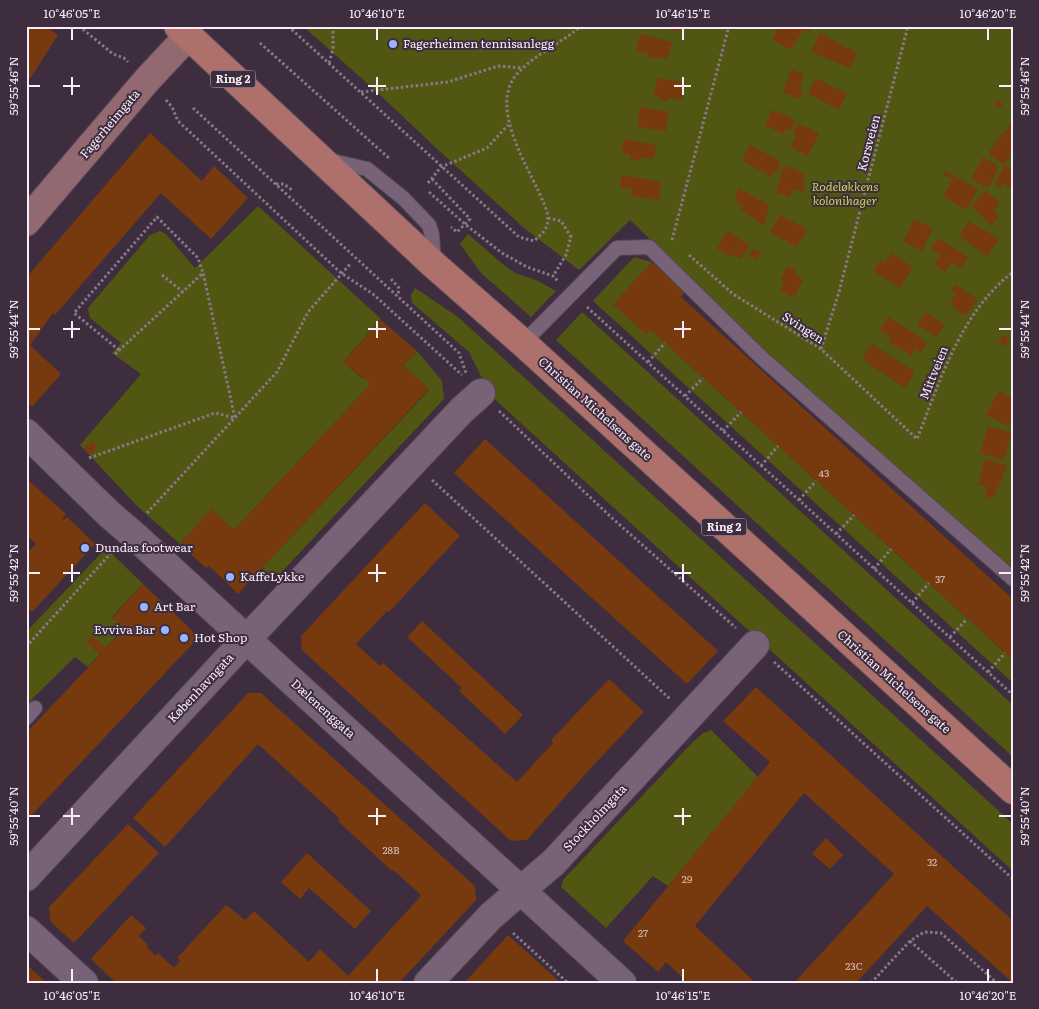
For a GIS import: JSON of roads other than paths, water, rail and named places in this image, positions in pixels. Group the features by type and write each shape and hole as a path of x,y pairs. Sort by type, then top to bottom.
{"main road":[{"name":"Christian Michelsens gate","path":"191,28 226,72 318,158 1013,790"}],"street":[{"name":"Fagerheimgata","path":"26,222 191,28"},
{"name":"Københavngata","path":"26,877 246,639 462,410 474,386"},
{"name":"Dælenenggata","path":"26,433 109,514 622,983"},
{"name":"Stockholmgata","path":"428,983 493,914 554,862 755,645"},
{"path":"26,930 84,983"}],"lane":[{"path":"523,343 617,248 649,247 762,358 1013,579"}],"place":[{"name":"Fagerheimen tennisanlegg","path":"393,44"},
{"name":"Dundas footwear","path":"85,548"},
{"name":"KaffeLykke","path":"230,577"},
{"name":"Art Bar","path":"144,607"},
{"name":"Evviva Bar","path":"165,630"},
{"name":"Hot Shop","path":"184,638"}],"park label":[{"name":"Rodeløkkens kolonihager","path":"845,194"}]}
